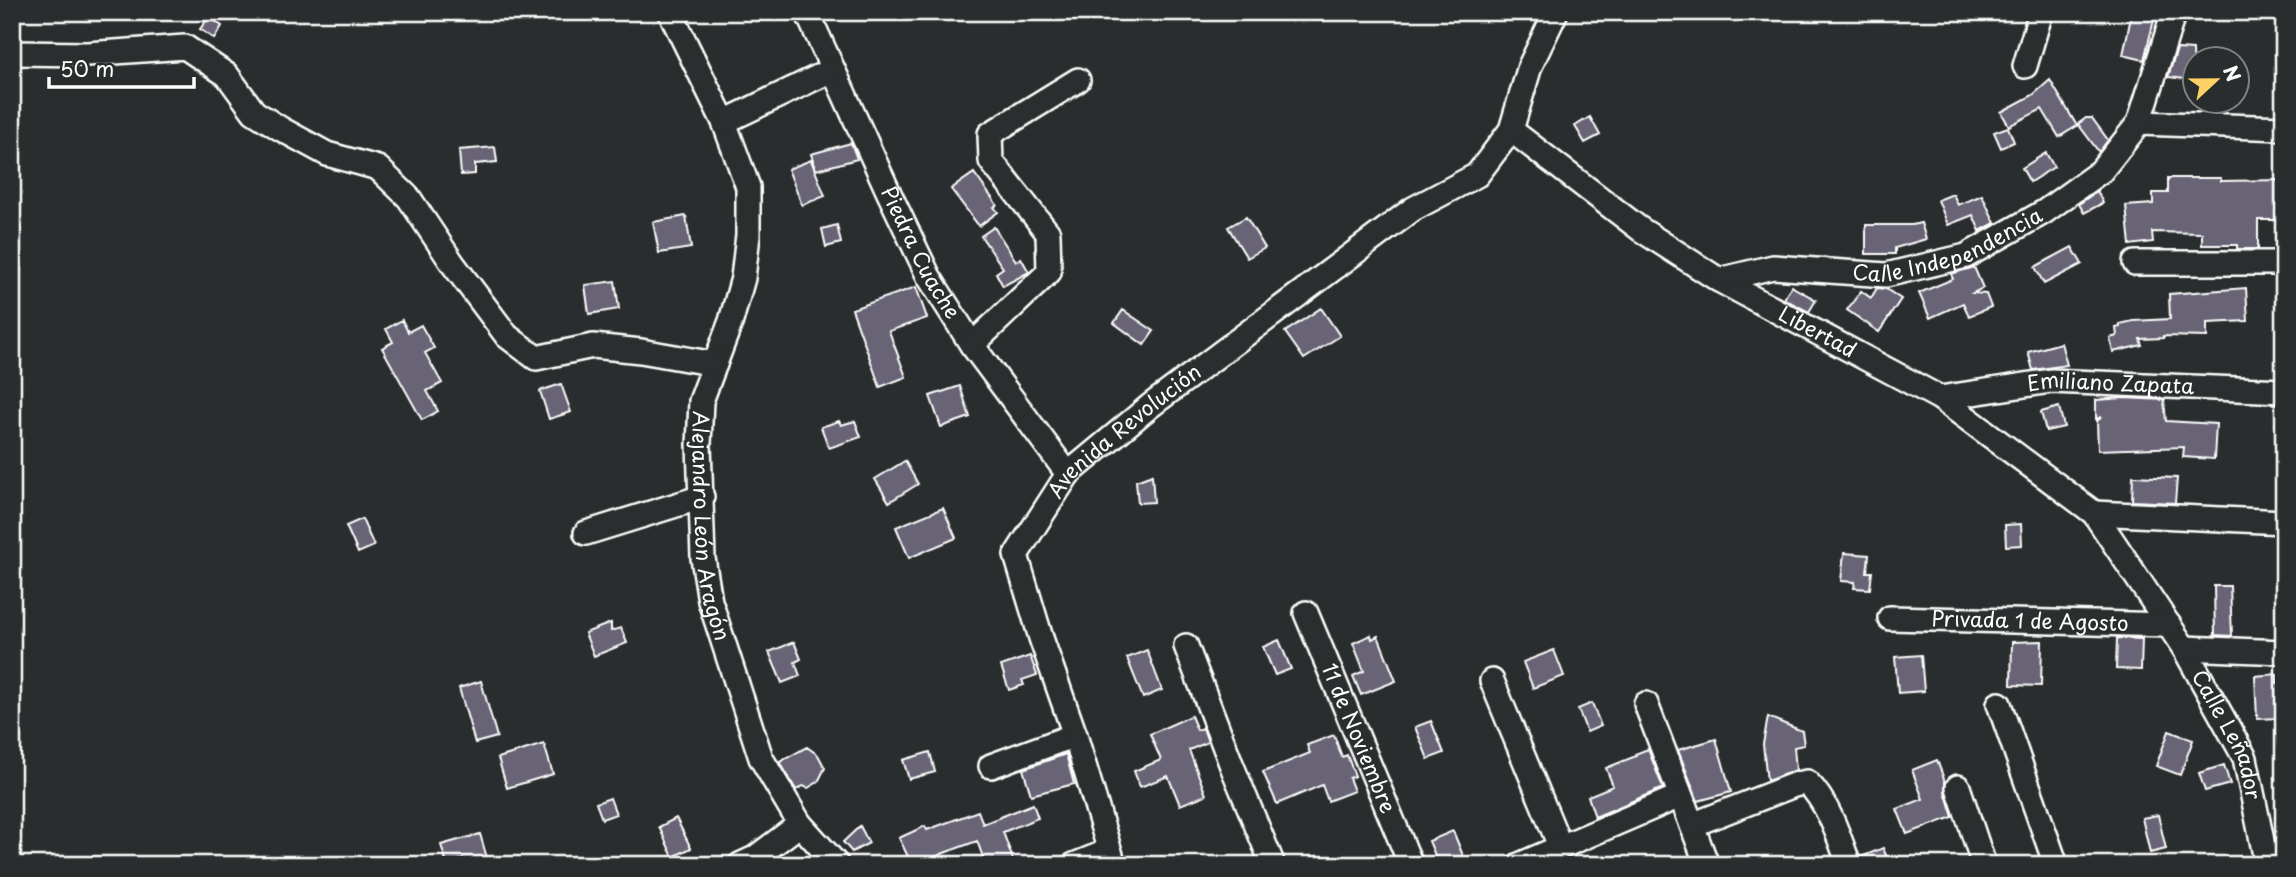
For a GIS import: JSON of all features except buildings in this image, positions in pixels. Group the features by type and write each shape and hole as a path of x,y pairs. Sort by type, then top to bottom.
{"street":[{"name":"Alejandro León Aragón","path":"670,12 724,122 748,187 748,235 743,278 731,321 701,401 699,444 704,558 710,601 761,758 800,824 837,865"},
{"name":"Piedra Cuache","path":"807,12 929,277 972,345 1068,474"},
{"path":"1511,130 1530,66 1556,12"},
{"path":"2025,66 2041,12"},
{"name":"Calle Independencia","path":"1719,281 1773,267 1886,275 1966,256 2044,212 2101,171 2139,124 2174,12"},
{"path":"12,53 87,54 185,47 227,75 254,112 281,129 327,154 378,168 409,198 453,264 507,336 536,358 593,346 715,364"},
{"path":"724,122 832,70"},
{"path":"972,345 1049,272 1048,233 991,161 990,134 1078,80"},
{"path":"2139,124 2284,128"},
{"name":"Libertad","path":"1511,130 1640,229 1719,281 1940,398 2094,513 2185,648"},
{"name":"Avenida Revolución","path":"1111,858 1075,735 1016,555 1068,474 1150,406 1403,217 1477,174 1511,130"},
{"path":"2135,262 2284,263"},
{"name":"Emiliano Zapata","path":"1940,398 2051,381 2284,391"},
{"path":"586,533 702,497"},
{"path":"2094,513 2284,522"},
{"name":"11 de Noviembre","path":"1306,613 1411,865"},
{"name":"Privada 1 de Agosto","path":"1890,618 2169,625"},
{"path":"1186,646 1273,865"},
{"path":"2185,648 2284,652"},
{"name":"Calle Leñador","path":"2185,648 2245,758 2267,865"},
{"path":"1492,681 1560,846"},
{"path":"1646,704 1707,865"},
{"path":"1999,704 2056,865"},
{"path":"991,766 1075,735"},
{"path":"1692,825 1807,782 1817,792 1837,832 1849,865"},
{"path":"1958,787 1984,865"},
{"path":"1519,865 1680,796"},
{"path":"740,865 755,858 800,824"},
{"path":"1074,865 1111,858"}]}
